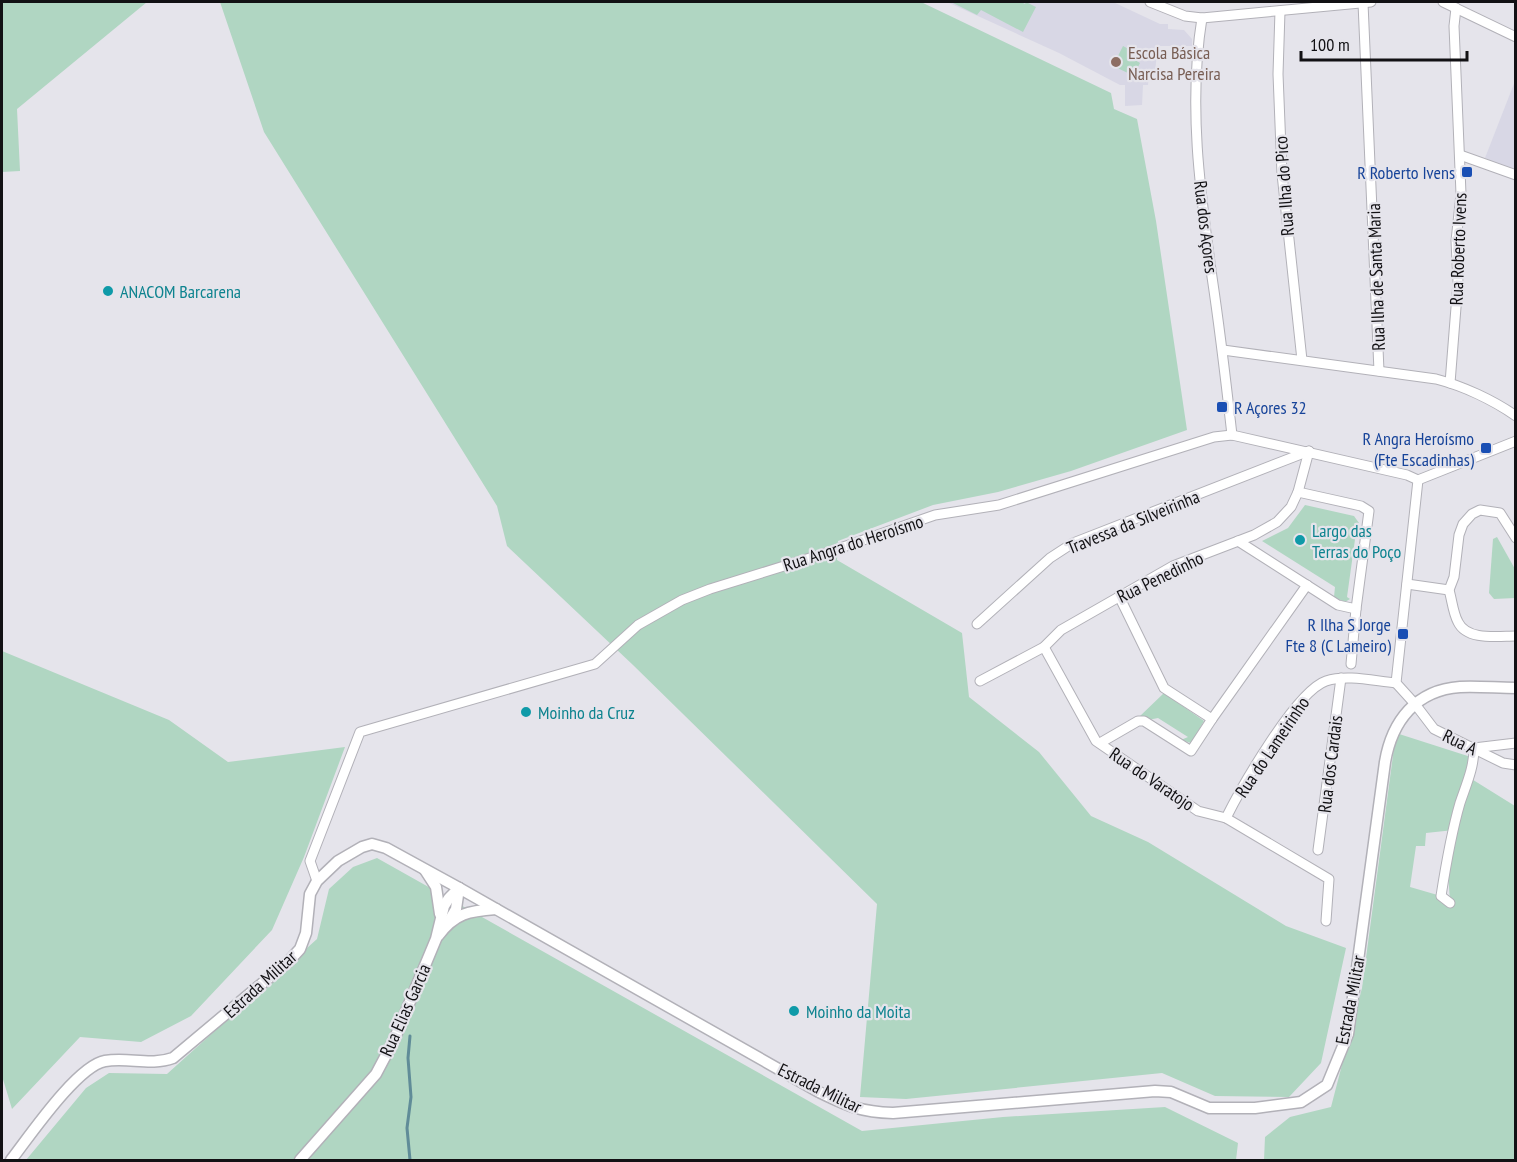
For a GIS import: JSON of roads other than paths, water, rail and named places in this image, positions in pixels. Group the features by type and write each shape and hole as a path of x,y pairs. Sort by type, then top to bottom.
{"street":[{"path":"1150,2 1185,16 1202,18 1367,2"},
{"name":"Rua Ilha de Santa Maria","path":"1367,2 1378,371"},
{"path":"1443,2 1515,37"},
{"name":"Rua Roberto Ivens","path":"1450,383 1458,282 1456,258 1461,194 1454,26 1456,8"},
{"name":"Rua Ilha do Pico","path":"1280,11 1278,74 1282,174 1302,360"},
{"name":"Rua dos Açores","path":"1202,18 1196,83 1196,132 1200,190 1223,350 1232,435"},
{"path":"1460,155 1515,175"},
{"path":"1223,350 1422,376 1450,383 1515,416"},
{"name":"Rua Angra do Heroísmo","path":"316,881 310,861 360,732 595,664 638,625 682,600 710,589 826,553 935,515 999,505 1197,441 1232,435 1309,451 1419,480"},
{"path":"1396,683 1419,480 1515,441"},
{"name":"Rua Penedinho","path":"980,681 1044,646 1061,630 1173,566 1238,541 1277,522 1291,507 1298,492 1309,451"},
{"name":"Travessa da Silveirinha","path":"976,624 1050,558 1073,543 1309,451"},
{"path":"1298,492 1361,506 1369,511 1351,664"},
{"path":"1515,538 1500,513 1476,511 1466,520 1461,530 1454,578 1449,590 1458,622 1465,631 1482,636 1515,636"},
{"path":"1238,541 1338,604 1356,609"},
{"path":"1407,584 1449,590"},
{"path":"1100,743 1138,722 1144,722 1191,751 1306,585"},
{"path":"1119,596 1164,688 1212,719"},
{"name":"Rua do Varatojo","path":"1044,646 1096,741 1198,811 1226,818 1329,879 1326,921"},
{"name":"Rua do Lameirinho","path":"1226,818 1240,789 1293,710 1311,690 1325,681 1341,678 1396,683"},
{"name":"Rua dos Cardais","path":"1318,850 1341,678"},
{"name":"Rua A","path":"1396,683 1434,729 1503,763 1515,765"},
{"name":"Estrada Militar","path":"11,1161 68,1088 85,1072 102,1061 163,1061 174,1058 289,961 300,949 306,933 310,894 316,881 338,861 372,844 386,848 423,867 849,1107 868,1112 893,1113 1155,1091 1171,1092 1209,1108 1255,1108 1301,1102 1327,1086 1348,1034 1389,742 1397,724 1415,704 1446,689 1515,688"},
{"path":"1450,903 1441,896 1449,845 1469,778 1474,748 1515,743"},
{"name":"Rua Elias Garcia","path":"423,867 436,887 443,921"},
{"name":"Rua Elias Garcia","path":"300,1161 376,1074 394,1040 436,939 449,898 459,888"},
{"path":"443,921 462,914 496,909"}],"waterway":[{"path":"410,1036 408,1058 411,1097 407,1128 410,1160"}],"place":[{"name":"Escola Básica Narcisa Pereira","path":"1116,62"},
{"name":"R Roberto Ivens","path":"1467,172"},
{"name":"ANACOM Barcarena","path":"108,291"},
{"name":"R Açores 32","path":"1222,407"},
{"name":"R Angra Heroísmo (Fte Escadinhas)","path":"1486,448"},
{"name":"Largo das Terras do Poço","path":"1300,540"},
{"name":"R Ilha S Jorge Fte 8 (C Lameiro)","path":"1403,634"},
{"name":"Moinho da Cruz","path":"526,712"},
{"name":"Moinho da Moita","path":"794,1011"}]}
